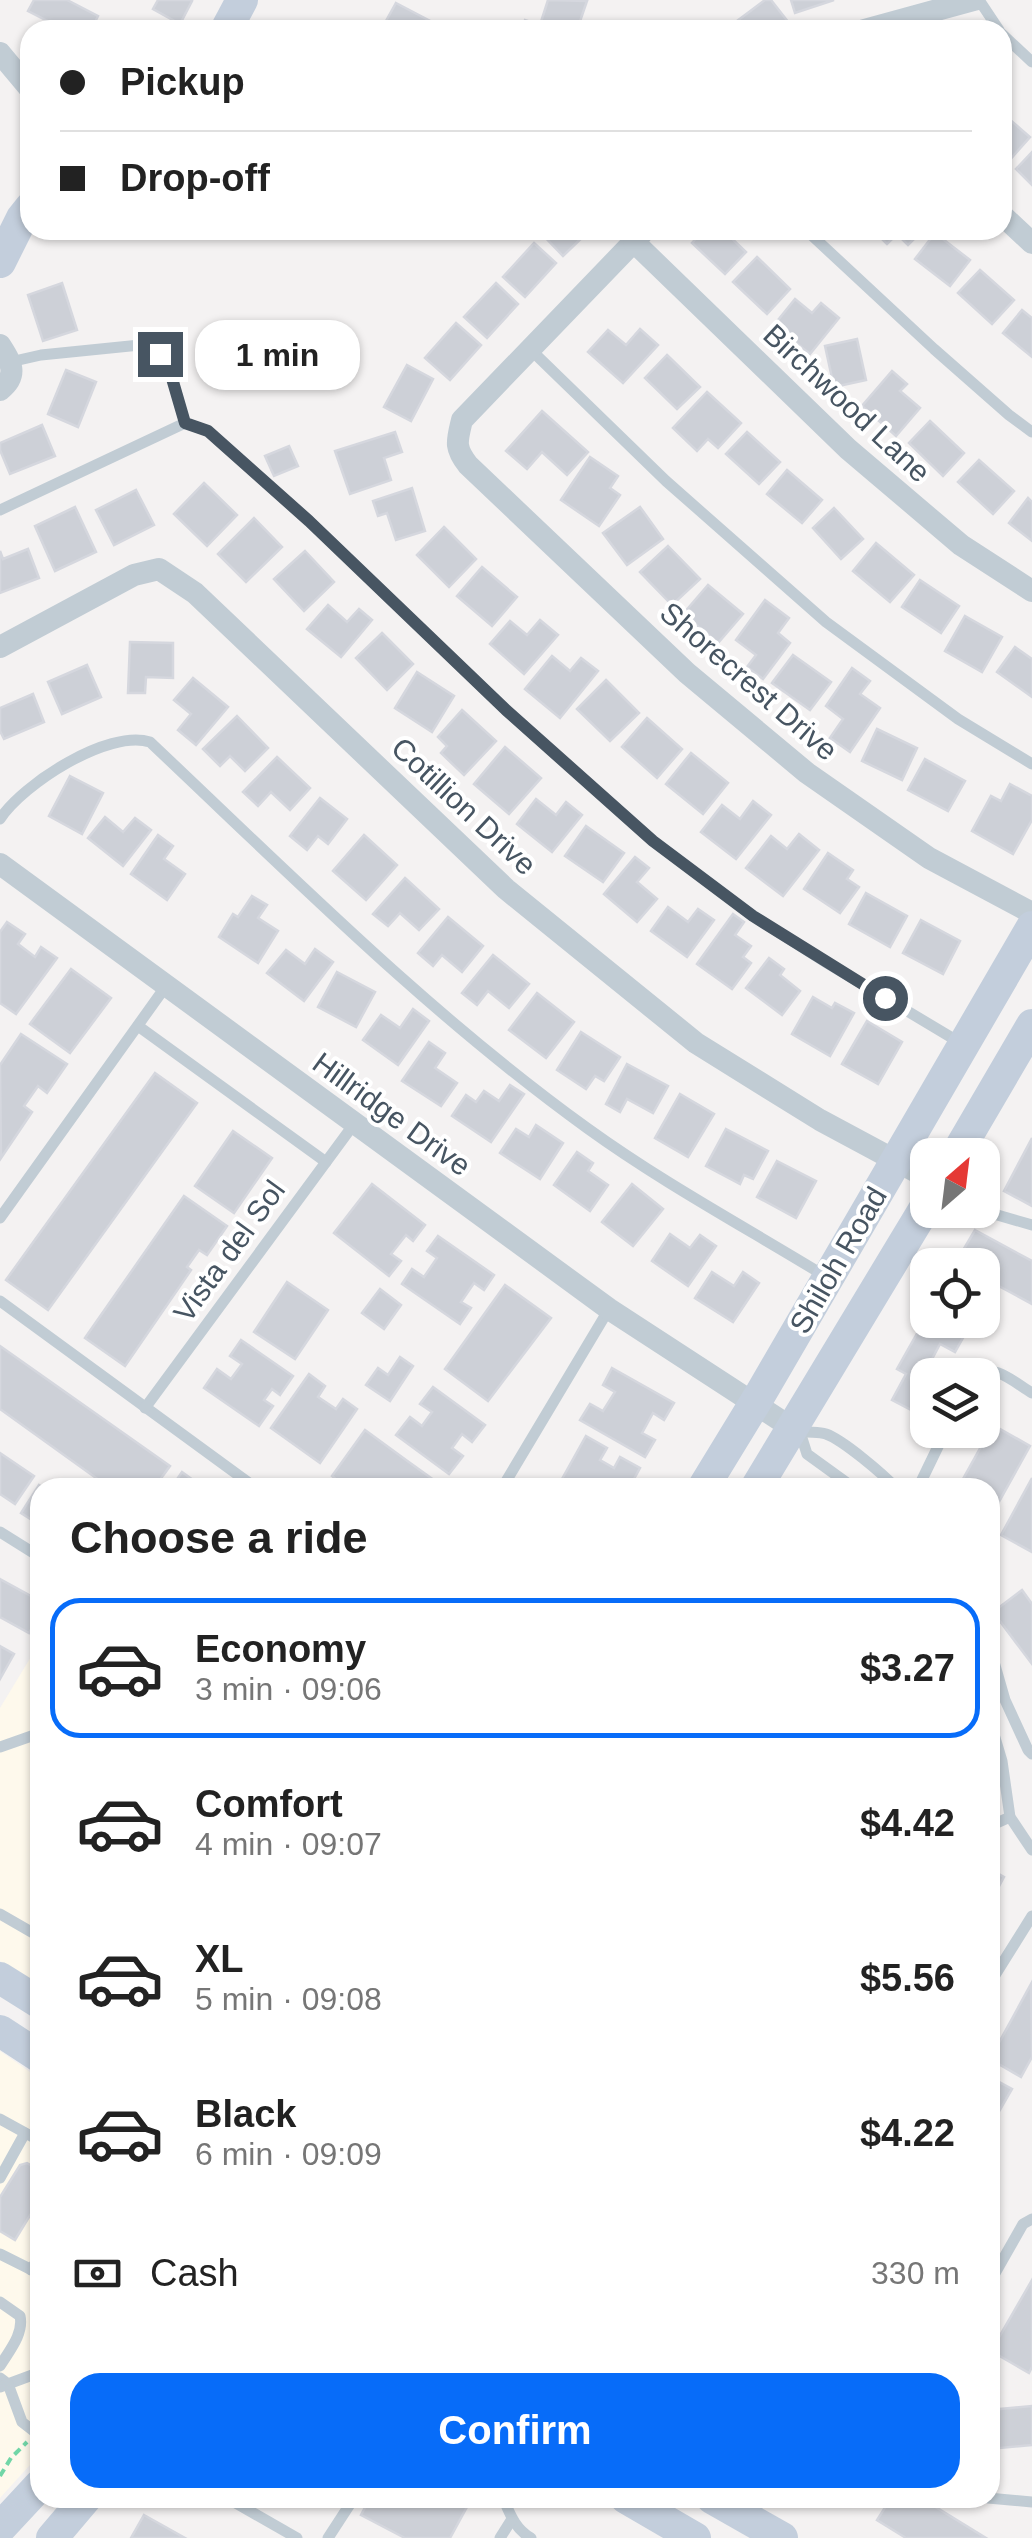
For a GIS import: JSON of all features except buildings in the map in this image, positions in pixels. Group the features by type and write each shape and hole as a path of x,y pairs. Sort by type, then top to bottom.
{"main road":[{"path":"0,262 20,222"},
{"name":"Shiloh Road","path":"709,1478 1032,928"},
{"path":"966,1138 1032,1025"},
{"name":"Shiloh Road","path":"763,1478 796,1430 913,1228"},
{"path":"0,1978 30,1997"},
{"path":"0,2031 30,2050"},
{"path":"0,2528 30,2496"},
{"path":"52,2538 78,2508"},
{"path":"646,2508 678,2524"},
{"path":"730,2508 782,2538"}],"street":[{"path":"901,20 976,0"},
{"path":"0,52 20,77"},
{"path":"1012,224 1032,243"},
{"path":"531,350 636,240"},
{"name":"Birchwood Lane","path":"644,240 848,449 961,545 1032,591"},
{"name":"Shorecrest Drive","path":"531,350 462,420 458,452 687,673 807,773 929,858 1032,914"},
{"path":"0,390 13,372 5,353"},
{"name":"Cotillion Drive","path":"0,648 134,576 160,569 195,593 506,888 682,1032 820,1120 896,1160"},
{"name":"Hillridge Drive","path":"0,864 609,1309 796,1430"},
{"path":"896,1160 910,1168"}],"lane":[{"path":"1012,43 1032,62"},
{"path":"817,240 934,349 1032,432"},
{"path":"5,353 41,355 140,346 160,354 169,368 185,423"},
{"path":"531,350 666,481 826,622 958,718 1032,764"},
{"path":"0,510 185,423 208,431 506,710 653,841 753,916 964,1044"},
{"path":"0,819 34,782 70,762 116,741 138,738 150,742 362,944 444,1016 584,1126 651,1172 827,1277"},
{"path":"0,1218 4,1203 166,986"},
{"path":"138,1026 326,1162"},
{"name":"Vista del Sol","path":"144,1408 354,1124"},
{"path":"1000,1216 1032,1226"},
{"path":"0,1301 242,1478"},
{"path":"508,1478 609,1309"},
{"path":"1000,1374 1032,1393"},
{"path":"796,1430 807,1454 840,1478"},
{"path":"796,1430 825,1434 888,1478"},
{"path":"923,1478 937,1448"},
{"path":"0,1532 30,1551"},
{"path":"1000,1683 1032,1754"},
{"path":"0,1746 30,1736"},
{"path":"1000,1754 1010,1816 1032,1850"},
{"path":"1000,1821 1010,1816"},
{"path":"0,1914 30,1931"},
{"path":"1000,1967 1032,1916"},
{"path":"0,2119 30,2135"},
{"path":"0,2178 25,2132"},
{"path":"1000,2264 1023,2224 1032,2219"},
{"path":"0,2254 30,2269"},
{"path":"0,2302 22,2319 20,2333 0,2366"},
{"path":"30,2375 3,2383 22,2422 30,2428"},
{"path":"1000,2499 1032,2502"},
{"path":"244,2508 297,2538"},
{"path":"328,2538 348,2508"},
{"path":"507,2508 523,2533 531,2538"},
{"path":"500,2538 512,2519"}],"path":[{"path":"0,2476 11,2458 30,2441"}],"shaded area":[{"path":"30,1658 30,1980 0,1961 0,1708"},
{"path":"0,2051 30,2072 30,2465 0,2498"}],"route":[{"path":"160,354 169,368 185,423 208,431 309,521 506,710 653,841 753,916 885,998"}]}
